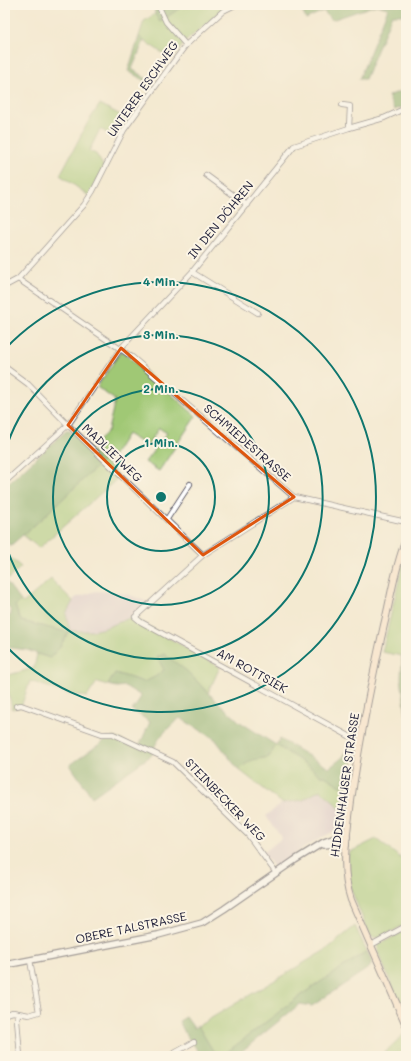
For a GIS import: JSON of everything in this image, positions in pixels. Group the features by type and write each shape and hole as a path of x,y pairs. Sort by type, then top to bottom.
{"main road":[{"name":"HIDDENHAUSER STRASSE","path":"406,540 379,649 360,742 347,836 345,873 348,891 406,1025"}],"street":[{"path":"158,5 166,22 186,46"},
{"name":"UNTERER ESCHWEG","path":"5,286 18,279 89,198 124,130 186,46 223,11 234,5"},
{"path":"342,105 350,106 349,128"},
{"name":"IN DEN DÖHREN","path":"5,482 68,425 121,348 192,272 294,146 384,118 406,108"},
{"path":"206,175 247,205"},
{"path":"192,272 258,313"},
{"name":"SCHMIEDESTRASSE","path":"18,279 121,348 294,497 406,522"},
{"name":"MADLIETWEG","path":"5,367 28,384 68,425 204,555"},
{"path":"167,519 190,484"},
{"path":"204,555 294,497"},
{"name":"AM ROTTSIEK","path":"204,555 135,617 141,622 360,742"},
{"name":"STEINBECKER WEG","path":"16,706 21,705 102,734 113,734 173,762 248,835 276,873"},
{"name":"OBERE TALSTRASSE","path":"5,965 171,932 202,923 324,842 338,837 347,836"},
{"name":"OBERE TALSTRASSE","path":"313,849 325,844 346,845"},
{"path":"371,945 406,926"},
{"path":"5,1014 13,1012 29,1015 39,1012 30,960"},
{"path":"18,1014 17,1020 20,1056"},
{"path":"171,1055 194,1042"}],"highlighted area":[{"path":"121,348 294,497 203,555 68,425"}],"shaded area":[{"path":"96,591 128,594 148,602 132,617 105,628 91,631 69,631 66,614 75,598"},
{"path":"320,790 341,810 339,828 305,847 275,868 263,853 282,838 266,816 282,803 303,800"}],"green space":[{"path":"154,5 184,5 160,22 155,14"},
{"path":"184,5 225,5 226,7 186,41 172,59 144,41 139,36 144,21 155,14 160,22"},
{"path":"299,5 376,5 332,20 323,11 306,19"},
{"path":"376,5 406,5 406,15 392,15 365,79 359,79 388,8"},
{"path":"139,36 144,41 132,69 154,84 153,86 128,71"},
{"path":"406,89 406,106 394,110 388,96"},
{"path":"100,104 130,120 118,139 100,129 89,151 96,154 104,167 89,196 60,175 88,122"},
{"path":"123,352 196,416 159,471 145,462 167,433 159,428 147,446 127,434 109,462 93,447 108,430 115,400 97,387 120,353"},
{"path":"66,431 70,431 103,461 10,546 5,539 5,486"},
{"path":"103,461 118,475 117,479 39,548 23,535 38,522"},
{"path":"5,553 21,567 6,581 5,580"},
{"path":"404,559 406,559 406,652 402,656 382,652"},
{"path":"51,579 73,601 66,614 70,631 91,631 105,628 132,617 220,667 208,693 187,671 164,670 155,677 144,682 115,673 108,685 97,682 87,697 69,694 30,681 21,707 12,709 5,676 34,668 37,654 50,658 69,631 66,632 21,621 15,606 21,601 23,603"},
{"path":"5,580 21,601 15,606 21,621 66,632 69,631 60,647 50,658 27,650 5,647 5,617 11,615 11,611 7,605 5,605"},
{"path":"406,652 406,715 401,678 402,656"},
{"path":"164,654 187,671 208,693 240,722 276,745 269,757 252,760 238,769 215,739 180,718 159,739 152,755 92,797 70,765 108,738 114,737 137,746 140,744 150,722 132,710 141,696 125,686 117,687 108,685 115,673 144,682 155,677 164,670 157,657"},
{"path":"280,739 329,768 343,757 351,743 356,745 347,790 325,776 321,776 276,745"},
{"path":"276,745 321,776 325,776 347,790 341,810 320,790 303,800 282,803 238,769 252,760 269,757"},
{"path":"376,839 406,862 406,924 380,938 373,938 369,934 350,887 348,872 348,853"},
{"path":"355,926 367,951 301,995 222,1056 219,1056 210,1046 198,1026 327,949"},
{"path":"406,930 406,1018 378,953 378,945"},
{"path":"367,951 372,961 370,967 312,1006 300,1004 236,1056 222,1056 301,995"},
{"path":"186,1017 194,1028 198,1026 210,1046 219,1056 202,1056 186,1035 179,1021"},
{"path":"405,1033 406,1056 381,1056"}]}
